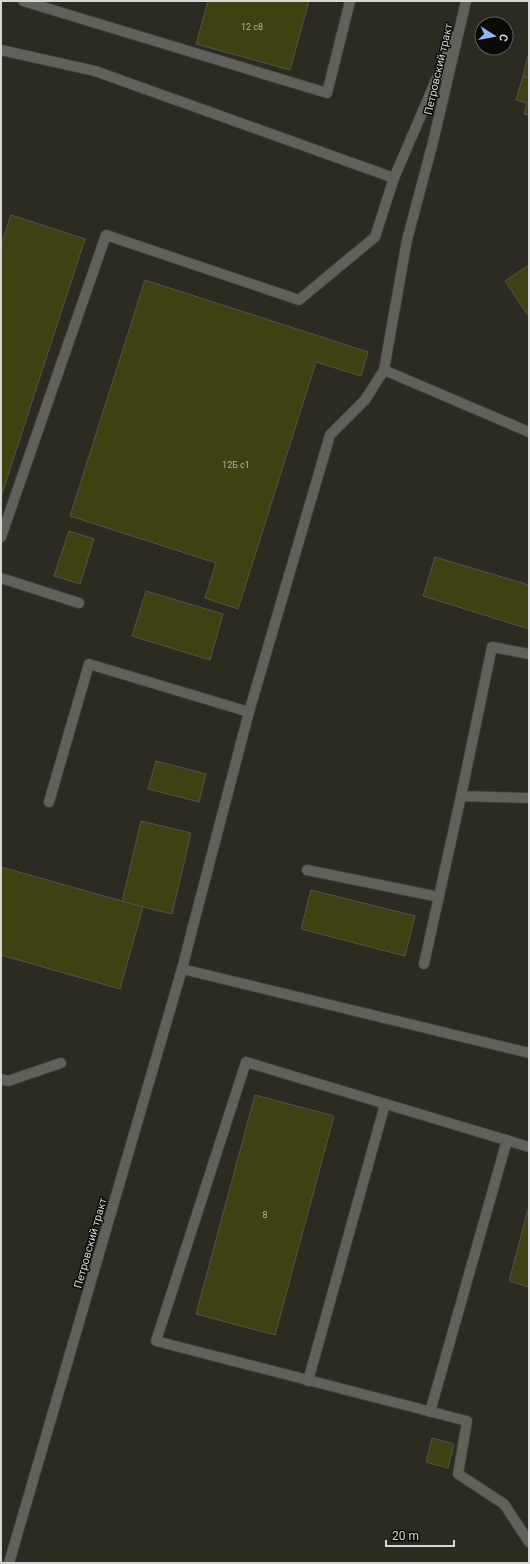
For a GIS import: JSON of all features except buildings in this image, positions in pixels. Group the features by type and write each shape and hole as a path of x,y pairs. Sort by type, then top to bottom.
{"street":[{"path":"24,1 327,93 350,1"},
{"name":"Петровский тракт","path":"9,1563 182,969 249,712 330,435 365,400 384,370 407,240 433,142 466,1"},
{"path":"1,537 106,235 299,300 375,237 394,178 461,23"},
{"path":"1,50 95,71 394,178"},
{"path":"384,370 529,432"},
{"path":"1,578 79,603"},
{"path":"424,964 492,647 529,654"},
{"path":"49,802 89,664 249,712"},
{"path":"461,796 529,798"},
{"path":"307,870 439,897"},
{"path":"182,969 529,1053"},
{"path":"529,1147 246,1062 156,1341 467,1421 458,1474 504,1504 529,1542"},
{"path":"1,1079 8,1081 61,1063"},
{"path":"308,1381 385,1104"},
{"path":"430,1412 507,1140"}],"shaded area":[{"path":"1,1 529,1 529,1563 1,1563"}]}
